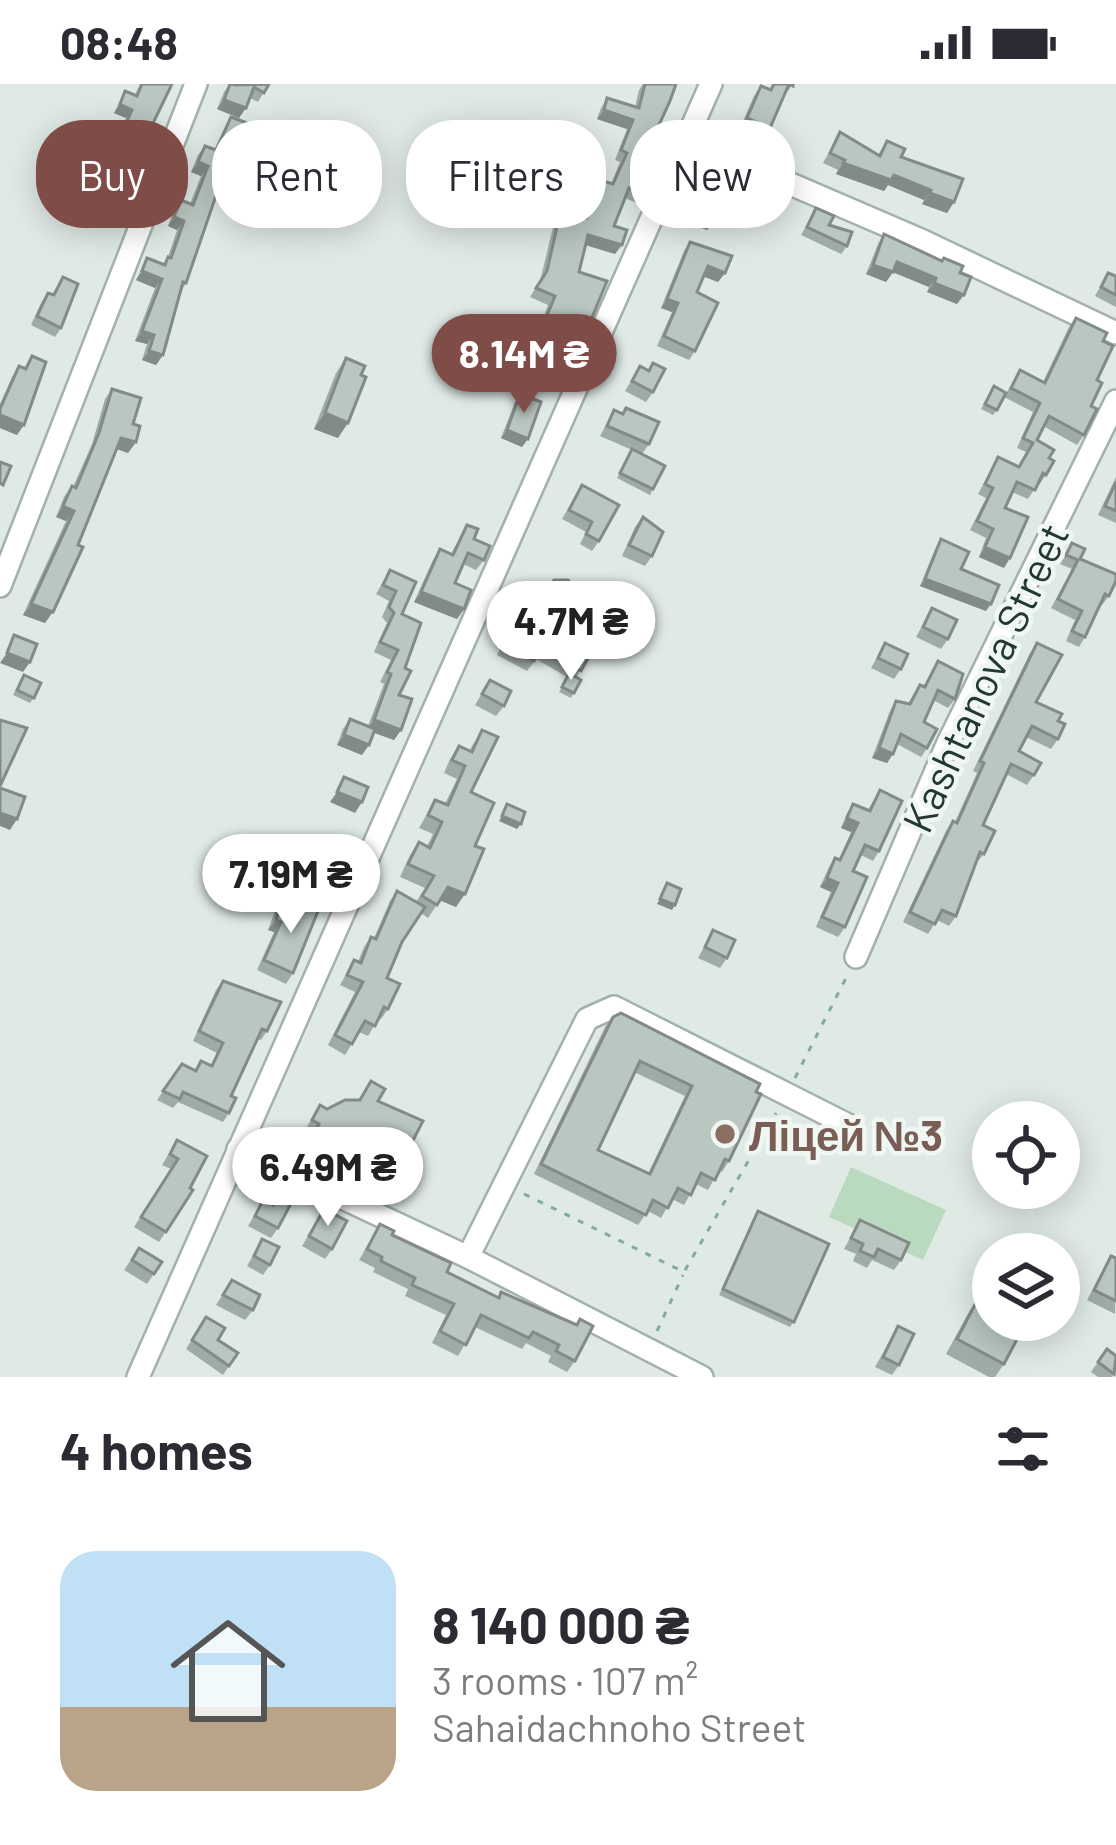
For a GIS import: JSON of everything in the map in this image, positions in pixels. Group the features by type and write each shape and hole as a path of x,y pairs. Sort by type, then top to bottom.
{"street":[{"path":"0,586 196,84"},
{"path":"695,120 711,84"},
{"path":"795,186 1116,333"},
{"path":"137,1377 647,228"},
{"name":"Kashtanova Street","path":"856,956 947,745 1116,401"},
{"path":"468,1257 587,1019 614,1007 850,1126"},
{"path":"238,1149 468,1257 688,1374"}],"path":[{"path":"648,1349 686,1269 787,1094 856,956"},
{"path":"505,1184 686,1269"}],"green space":[{"path":"851,1167 946,1210 923,1260 829,1217"}],"building":[{"path":"142,84 172,84 155,120 128,120 132,110 120,104 125,91 137,96"},
{"path":"230,84 269,84 264,93 254,87 246,108 224,100"},
{"path":"645,84 676,84 661,120 633,120 604,110 607,98 639,108"},
{"path":"774,84 789,84 773,120 747,118 761,86 771,90"},
{"path":"630,128 630,188 614,226 627,230 622,245 588,235 579,272 607,281 576,356 537,340 555,296 536,288 547,271 557,228 606,228 606,182 613,184 627,153 621,150"},
{"path":"840,132 880,156 887,141 905,149 901,157 963,179 954,202 894,175 891,180 843,163 830,153"},
{"path":"205,146 212,149 212,207 183,282 163,355 149,351 154,335 142,331 162,279 142,271 147,258 165,265 182,228 188,228 188,203 193,205 208,166 198,162"},
{"path":"816,208 834,216 829,225 852,232 847,246 807,227"},
{"path":"884,234 963,266 960,273 971,277 964,295 897,262 893,272 873,265"},
{"path":"690,242 732,256 725,273 708,266 697,292 718,303 695,351 664,336 678,303 667,299"},
{"path":"1108,273 1116,276 1116,295 1101,287"},
{"path":"63,277 78,284 61,328 37,316 48,293 54,295"},
{"path":"1076,318 1107,333 1103,341 1113,346 1097,380 1102,383 1091,406 1097,409 1084,435 1049,416 1037,440 1054,450 1049,458 1054,461 1035,490 1017,482 1005,508 1028,517 1010,558 985,547 993,529 977,521 993,488 985,484 998,457 1019,467 1033,443 1023,438 1040,403 1011,388 1020,370 1045,383"},
{"path":"32,356 46,362 24,425 0,415 0,409 19,366 26,369"},
{"path":"346,358 365,366 361,375 366,377 348,423 325,413"},
{"path":"653,363 665,369 653,392 632,381 640,366 649,371"},
{"path":"994,386 1006,393 997,410 985,404"},
{"path":"112,389 141,398 133,424 140,426 136,442 121,438 78,545 83,547 53,612 31,604 74,511 63,506 72,486 76,488"},
{"path":"520,394 541,402 528,439 507,430"},
{"path":"626,408 659,422 649,444 607,426 614,410 623,414"},
{"path":"632,449 665,466 653,489 620,473"},
{"path":"0,462 11,466 3,485 0,483"},
{"path":"1116,482 1116,511 1105,506"},
{"path":"582,485 619,505 599,541 586,534 592,522 569,510"},
{"path":"643,517 663,532 652,556 629,545"},
{"path":"467,525 478,529 474,539 490,546 484,560 468,553 455,583 471,590 464,609 421,592 440,549 453,555"},
{"path":"941,539 969,552 961,569 999,585 991,604 925,579"},
{"path":"1072,543 1085,549 1080,559 1116,574 1085,637 1072,631 1082,611 1058,599 1078,560 1066,555"},
{"path":"390,570 416,582 402,614 421,623 405,668 411,671 399,695 412,699 401,730 374,720 398,650 380,642 394,613 389,607 396,591 383,585"},
{"path":"554,580 568,580 580,593 559,634 591,653 581,671 542,648 534,661 504,644 516,621 523,625 538,595 543,597"},
{"path":"932,608 957,620 948,639 923,627"},
{"path":"14,635 37,644 30,662 7,653"},
{"path":"885,643 908,654 901,669 878,658"},
{"path":"1037,643 1062,655 1036,702 1062,714 1058,721 1065,724 1058,739 1032,726 1019,751 1041,763 1034,775 1011,764 983,825 995,831 984,854 980,852 956,916 942,910 935,924 910,912 953,821 957,823 984,763 980,761"},
{"path":"938,661 963,674 955,699 938,690 924,722 937,729 927,748 901,734 893,754 879,748 896,701 910,704"},
{"path":"569,673 581,680 574,693 562,687"},
{"path":"24,675 41,683 34,698 17,690"},
{"path":"490,680 511,691 504,706 482,694"},
{"path":"350,719 375,729 369,745 344,735"},
{"path":"0,720 27,728 0,786"},
{"path":"482,730 498,737 471,792 494,803 475,846 484,849 465,894 448,887 437,905 422,896 434,876 408,864 419,842 430,848 442,822 428,815 435,800 448,805 465,766 452,760 459,746 472,752"},
{"path":"344,777 368,787 362,802 337,792"},
{"path":"0,788 25,797 17,819 0,813"},
{"path":"880,790 902,801 879,851 865,845 853,871 867,877 845,927 822,917 838,883 827,878 858,823 847,818 853,804 870,811"},
{"path":"507,804 525,812 521,824 502,816"},
{"path":"315,841 334,852 330,860 340,865 333,881 303,867"},
{"path":"667,883 681,889 675,905 660,899"},
{"path":"397,891 425,907 402,942 387,978 400,984 388,1009 384,1007 375,1026 365,1021 352,1044 335,1035 363,982 347,975 354,960 361,963 371,937 376,939"},
{"path":"282,901 318,911 293,973 264,960 281,922 276,920"},
{"path":"713,930 735,940 727,958 705,947"},
{"path":"223,981 281,1002 267,1031 262,1029 231,1096 236,1098 229,1113 183,1092 180,1099 163,1091 182,1064 196,1071 201,1061 212,1066 223,1043 199,1031"},
{"path":"621,1013 760,1084 756,1092 761,1094 715,1180 701,1173 691,1195 678,1188 668,1208 653,1200 646,1215 541,1164 613,1017","holes":["640,1061 692,1086 650,1174 598,1150"]},
{"path":"371,1081 385,1089 378,1101 423,1121 391,1183 373,1174 377,1166 342,1148 338,1156 322,1147 327,1138 315,1132 319,1124 312,1120 320,1105 327,1109 345,1100 360,1100"},
{"path":"177,1140 207,1156 193,1190 166,1232 141,1217 178,1159 170,1154"},
{"path":"284,1185 297,1192 278,1228 255,1216 263,1200 273,1205"},
{"path":"324,1209 347,1221 332,1249 309,1236"},
{"path":"758,1211 829,1244 794,1322 723,1289"},
{"path":"860,1220 909,1243 901,1260 878,1249 874,1257 860,1251 863,1244 851,1238"},
{"path":"380,1224 394,1231 392,1235 451,1263 447,1272 499,1298 501,1292 577,1325 580,1319 593,1326 575,1361 556,1351 559,1345 533,1332 529,1338 481,1315 466,1345 440,1331 454,1304 412,1285 415,1278 367,1249"},
{"path":"262,1239 279,1247 270,1265 254,1256"},
{"path":"139,1248 162,1262 154,1274 132,1260"},
{"path":"1111,1256 1116,1258 1116,1301 1094,1290"},
{"path":"232,1280 260,1295 253,1310 223,1295"},
{"path":"972,1310 972,1341 1016,1341 1004,1364 957,1339"},
{"path":"206,1317 225,1328 218,1340 238,1353 229,1366 192,1340"},
{"path":"898,1326 914,1334 899,1365 883,1357"},
{"path":"1107,1349 1116,1356 1114,1374 1098,1362"}],"place":[{"name":"Ліцей №3","path":"725,1134"}]}
